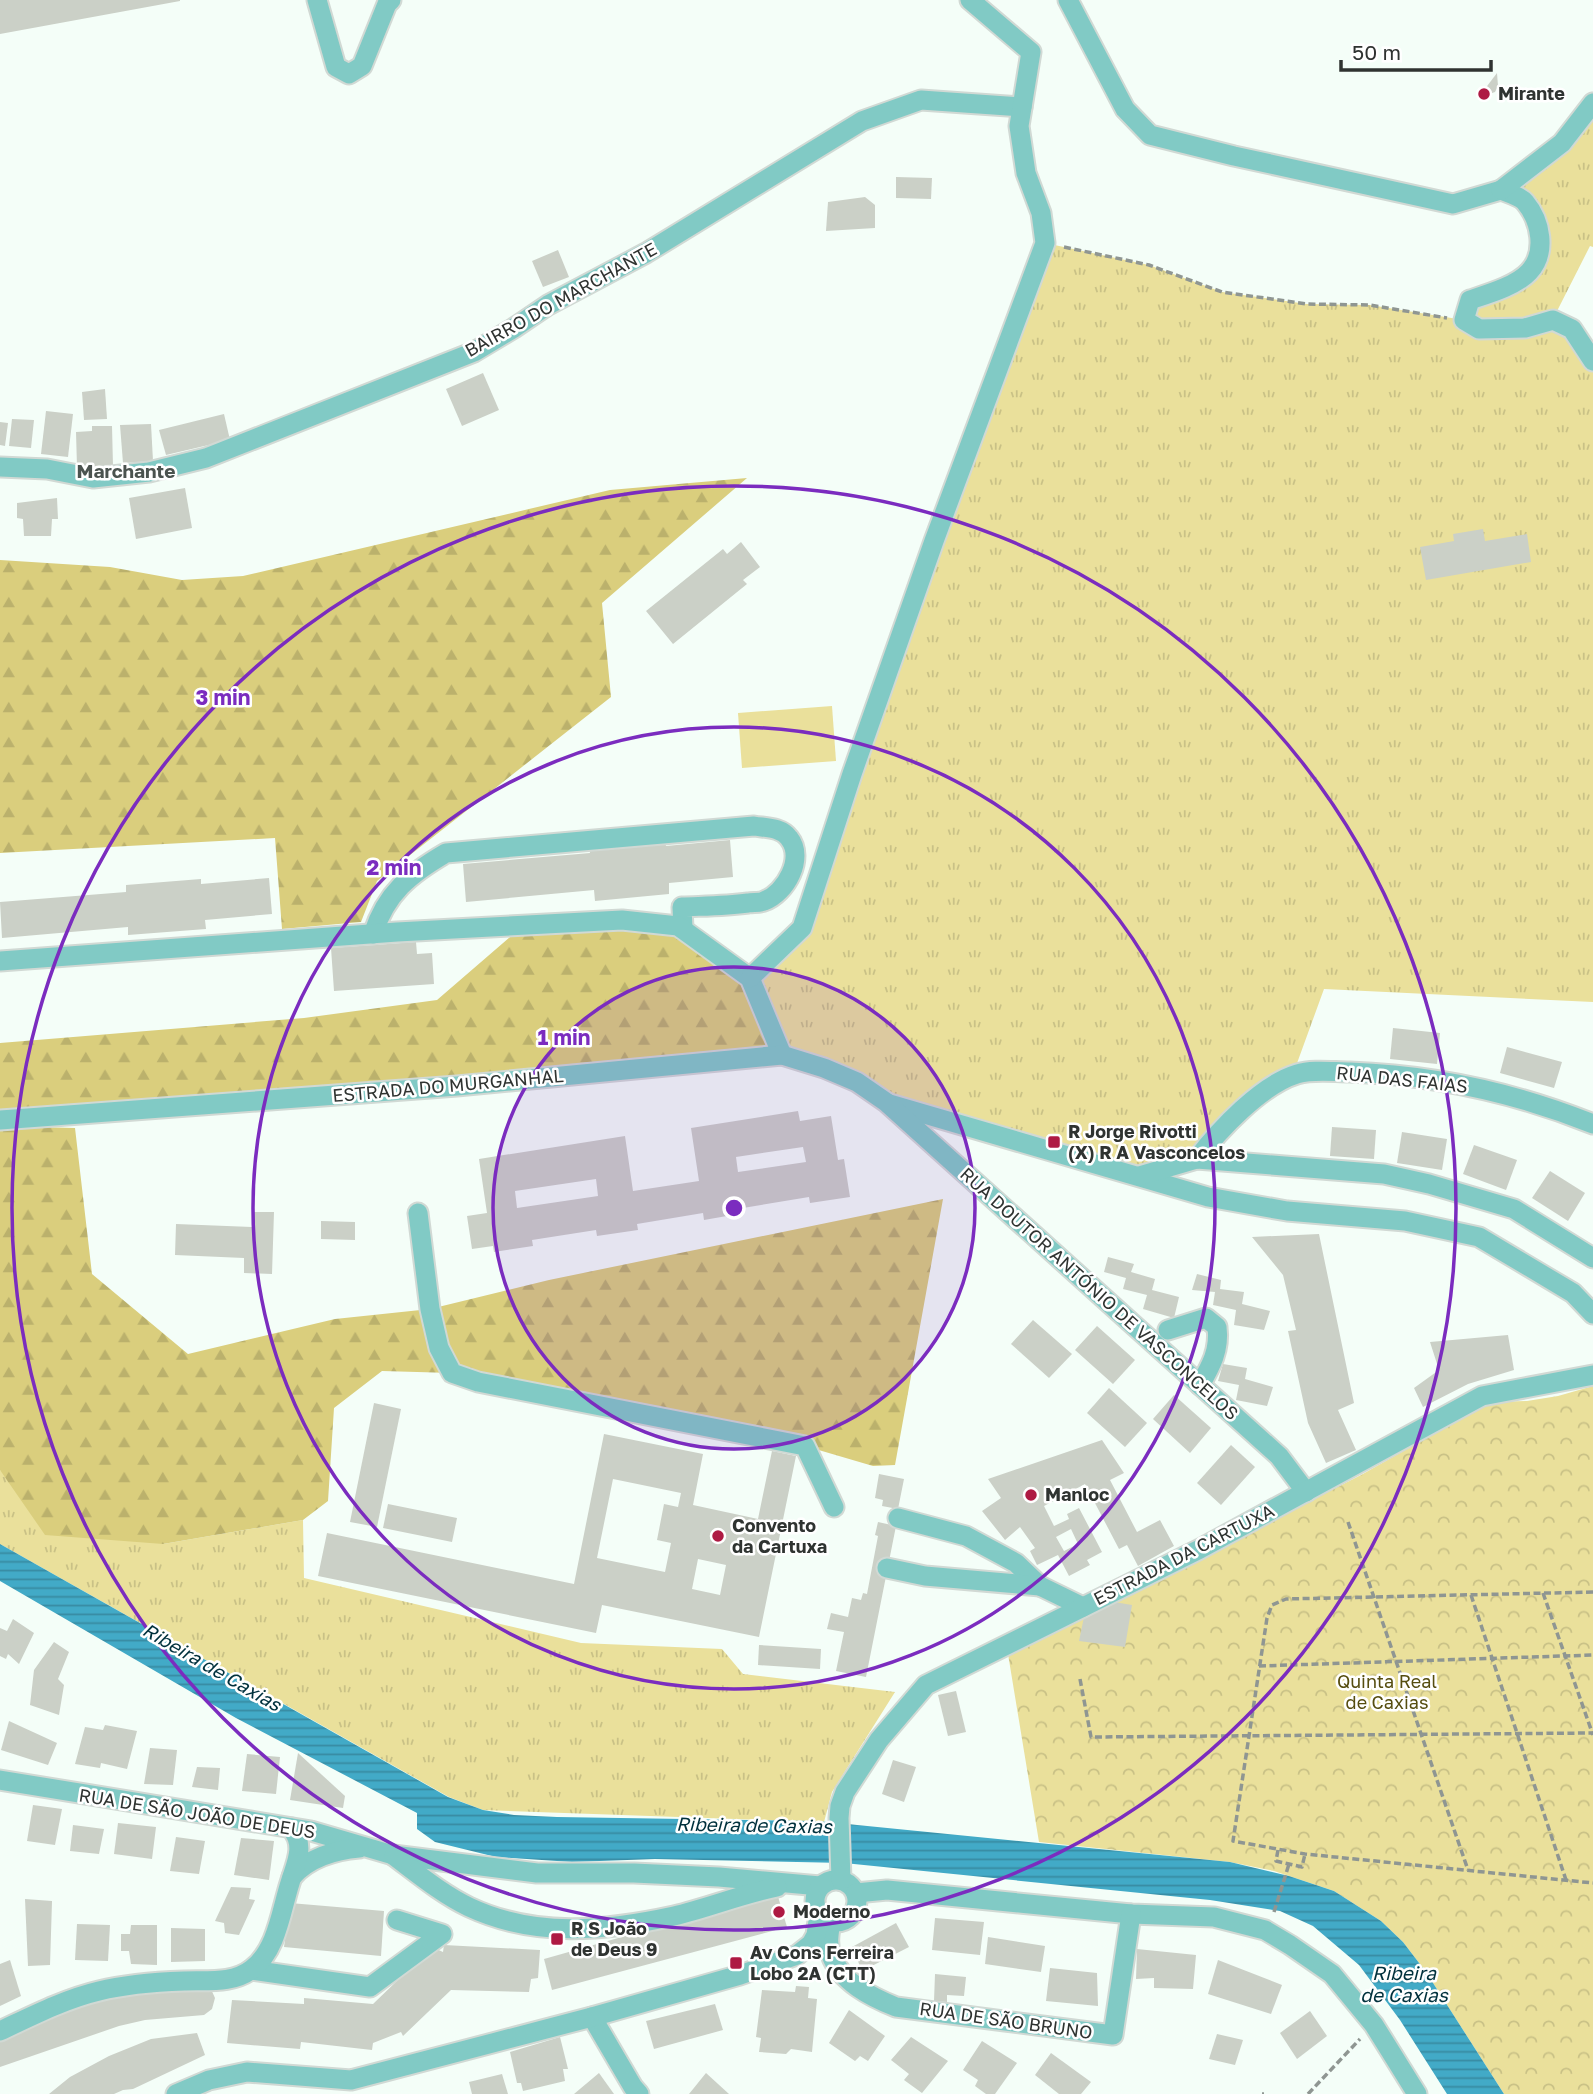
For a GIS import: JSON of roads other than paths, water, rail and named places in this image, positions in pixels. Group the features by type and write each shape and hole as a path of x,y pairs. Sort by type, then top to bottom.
{"street":[{"path":"317,0 336,66 349,74 362,66 391,0"},
{"path":"750,978 802,928 852,774 934,541 1045,243 1041,213 1026,173 1018,126 1031,52 970,0"},
{"path":"1068,0 1125,108 1150,135 1453,204 1501,190 1562,143 1593,103"},
{"name":"BAIRRO DO MARCHANTE","path":"0,467 47,469 93,478 149,472 206,458 474,352 548,306 646,253 862,121 921,100 1022,107"},
{"path":"1501,190 1524,201 1539,227 1540,256 1528,274 1499,291 1470,300 1464,320 1479,329 1525,328 1553,320 1572,329 1593,361"},
{"path":"373,934 385,904 401,885 421,867 446,853 754,826 778,830 789,838 797,855 792,873 781,888 765,901 682,907 683,929"},
{"path":"0,961 373,934 622,920 678,926 750,978 782,1055"},
{"name":"ESTRADA DO MURGANHAL","path":"0,1120 457,1086 782,1055 857,1082 886,1102"},
{"name":"RUA DAS FAIAS","path":"1197,1159 1215,1135 1269,1087 1297,1073 1316,1071 1400,1076 1460,1085 1521,1098 1593,1124"},
{"path":"886,1102 1208,1197 1274,1209 1405,1222 1479,1237 1573,1293 1593,1314"},
{"name":"RUA DOUTOR ANTÓNIO DE VASCONCELOS","path":"886,1102 1279,1456 1306,1492"},
{"path":"1138,1176 1197,1159 1384,1174 1514,1209 1593,1258"},
{"path":"418,1213 430,1309 439,1348 452,1373 478,1382 805,1446 834,1507"},
{"path":"1168,1330 1206,1318 1217,1328 1219,1340 1214,1362 1200,1385"},
{"name":"ESTRADA DA CARTUXA","path":"840,1874 839,1818 845,1792 879,1740 926,1685 1200,1549 1482,1396 1593,1375"},
{"path":"898,1518 966,1536 1016,1563 1040,1586 1083,1607"},
{"path":"887,1568 925,1576 1040,1586"},
{"name":"RUA DE SÃO JOÃO DE DEUS","path":"0,1780 312,1831 393,1855 447,1862 537,1873 634,1872 820,1886"},
{"path":"0,2031 97,1992 149,1983 223,1980 239,1977 251,1970 270,1949 299,1855 298,1835 291,1828"},
{"path":"292,1878 301,1867 336,1851 367,1847"},
{"name":"RUA DE SÃO JOÃO DE DEUS","path":"393,1855 468,1906 507,1922 547,1929 611,1928 675,1916 764,1890 799,1883"},
{"path":"435,1886 431,1880 432,1868 438,1863 447,1862"},
{"path":"840,1874 856,1893 857,1906 850,1917 838,1922 825,1918 814,1900 820,1886 840,1874"},
{"path":"719,1877 727,1882 730,1889 720,1902"},
{"path":"856,1893 921,1893 1131,1914 1214,1917 1265,1930 1332,1974 1374,2025 1417,2094"},
{"name":"RUA DE SÃO BRUNO","path":"825,1918 830,1955 836,1965 850,1982 881,2001 896,2007 1113,2035 1131,1914"},
{"path":"176,2094 209,2080 247,2072 351,2080 592,2017 740,1975 797,1955 811,1944 825,1918"},
{"path":"251,1970 370,1987 442,1934 397,1920"},
{"path":"592,2017 639,2094"}],"water":[{"name":"Ribeira de Caxias","path":"0,1544 448,1797 483,1810 557,1817 817,1821 1230,1862 1289,1876 1334,1891 1381,1921 1403,1942 1426,1972 1504,2094 1447,2094 1400,2020 1359,1965 1313,1926 1280,1911 1210,1900 844,1863 655,1859 572,1862 496,1857 435,1842 417,1829 417,1813 236,1718 0,1581"}],"place":[{"name":"Mirante","path":"1484,94"},
{"name":"R Jorge Rivotti (X) R A Vasconcelos","path":"1054,1142"},
{"name":"Manloc","path":"1031,1495"},
{"name":"Convento da Cartuxa","path":"718,1536"},
{"name":"Moderno","path":"779,1912"},
{"name":"R S João de Deus 9","path":"557,1939"},
{"name":"Av Cons Ferreira Lobo 2A (CTT)","path":"736,1963"}],"district":[{"name":"Marchante","path":"126,471"}],"park label":[{"name":"Quinta Real de Caxias","path":"1387,1692"}]}
